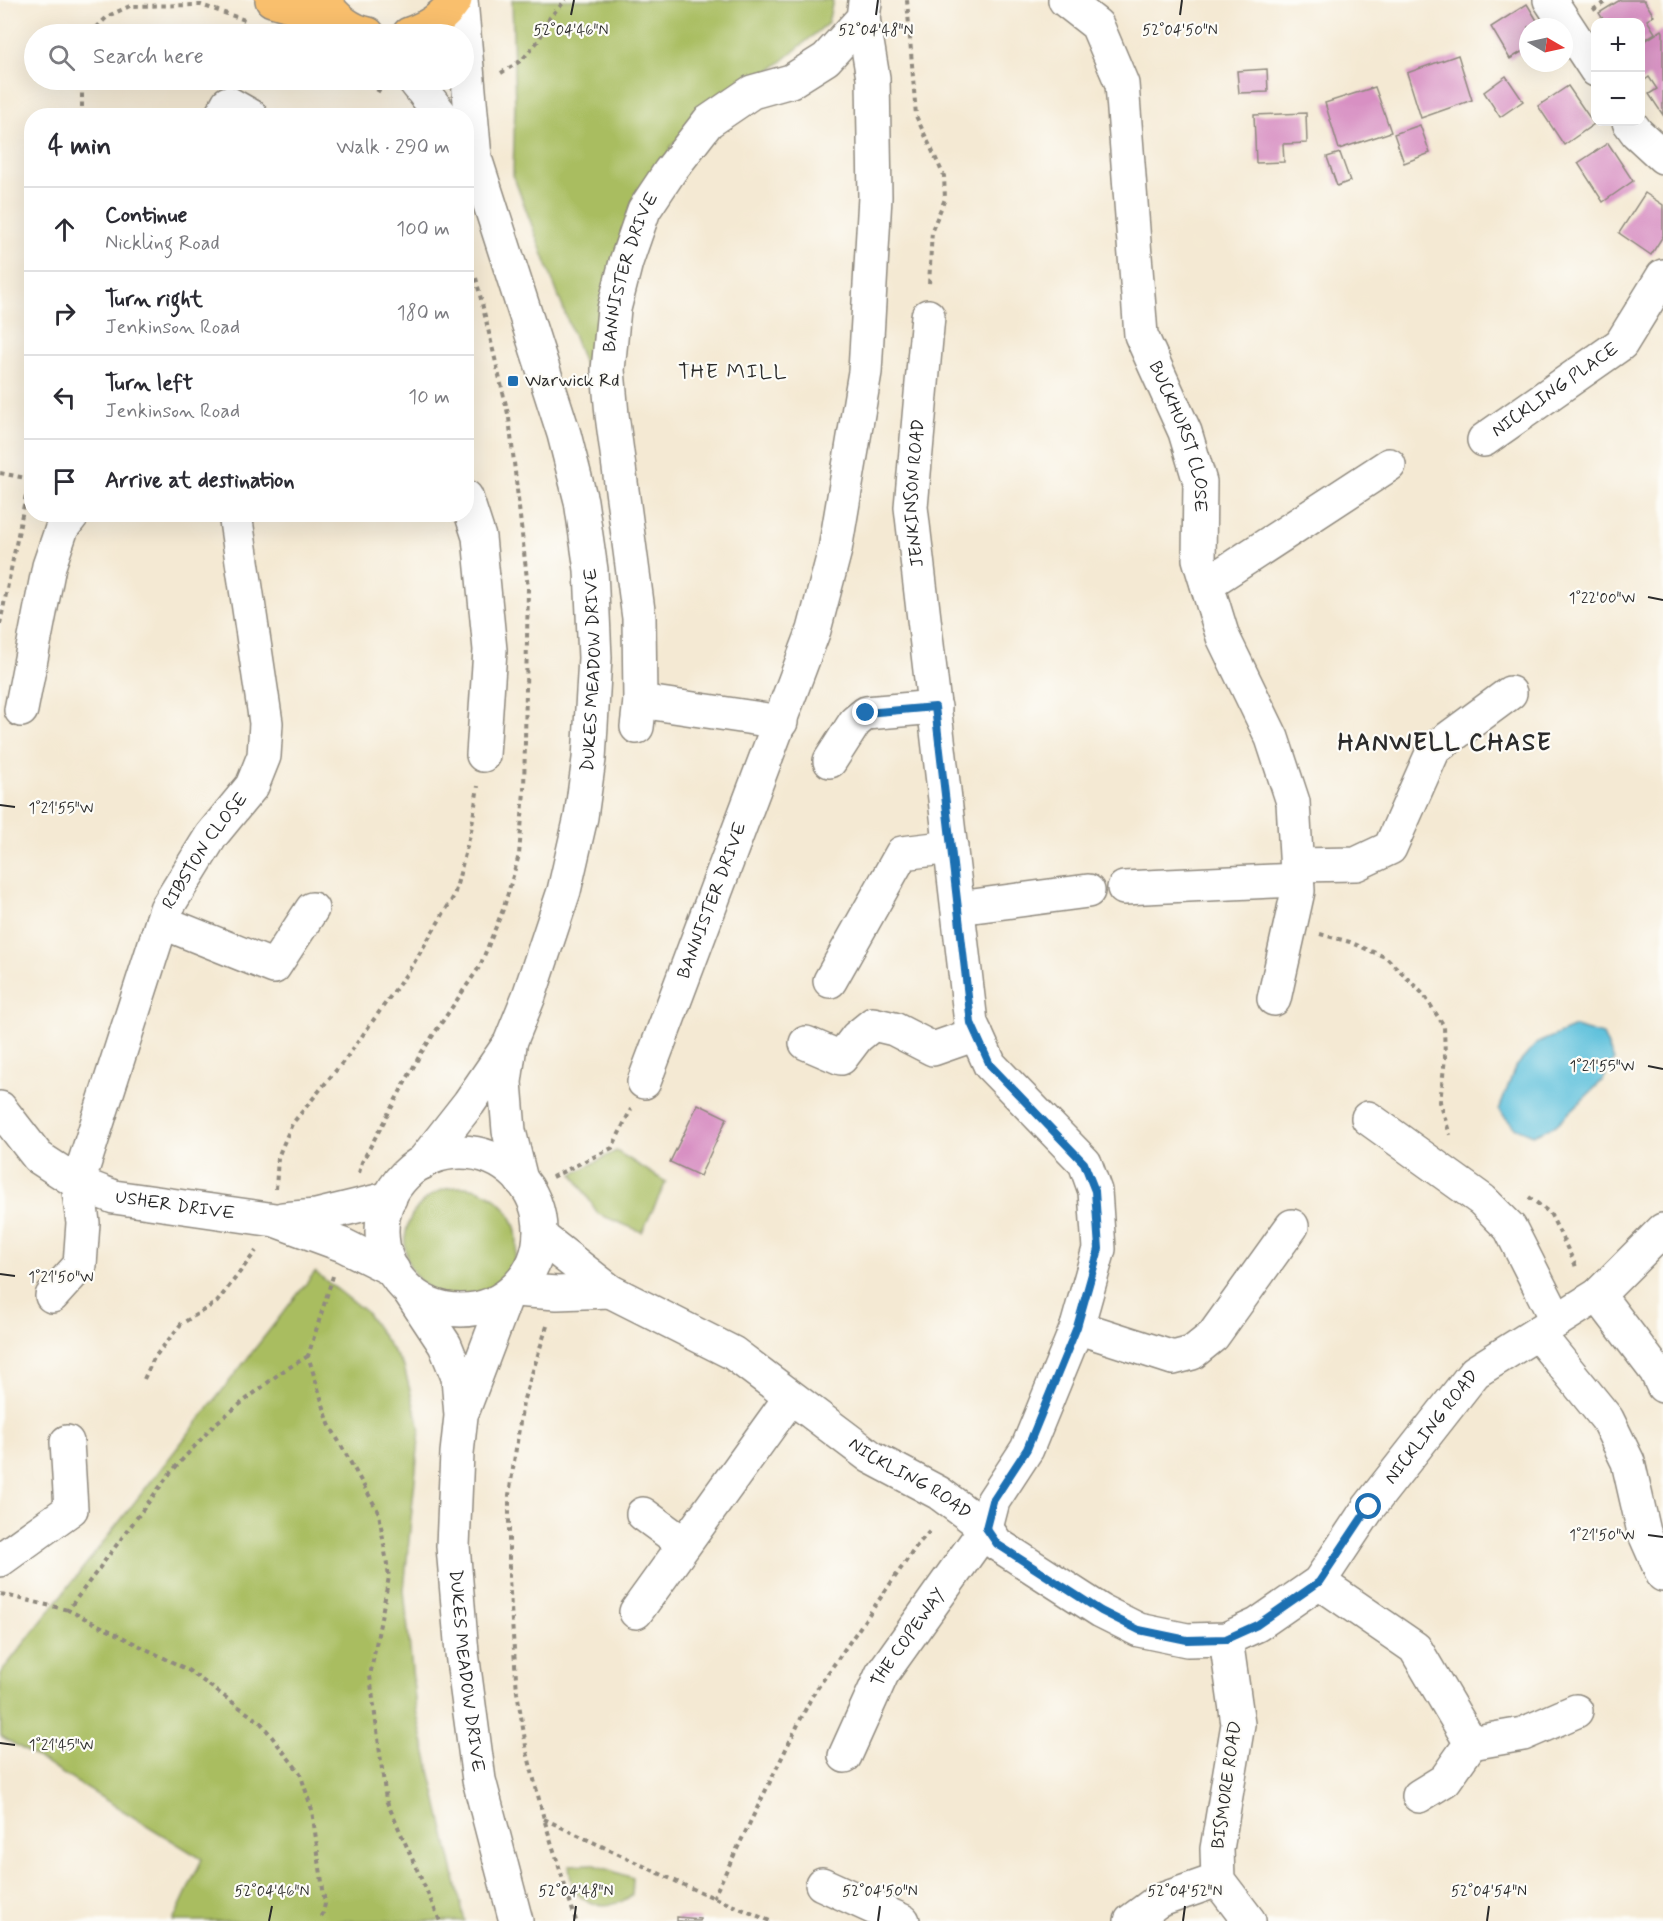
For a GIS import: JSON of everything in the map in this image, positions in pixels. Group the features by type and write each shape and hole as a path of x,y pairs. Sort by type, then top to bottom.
{"main road":[{"path":"272,0 296,7 327,6 344,24"},
{"path":"432,24 446,13 455,0"}],"street":[{"name":"DUKES MEADOW DRIVE","path":"461,0 463,24"},
{"name":"BUCKHURST CLOSE","path":"1065,0 1096,25 1122,84 1141,334 1185,432 1200,482 1199,559 1222,637 1272,738 1293,802 1298,891 1274,999"},
{"path":"1550,0 1591,62"},
{"name":"BANNISTER DRIVE","path":"781,722 638,714 639,618 608,370 614,309 626,262 644,210 670,171 708,122 752,92 791,81 826,59 864,9"},
{"name":"BANNISTER DRIVE","path":"644,1082 781,722 814,630 835,550 865,372 875,197 873,78 864,9"},
{"path":"422,90 436,108"},
{"name":"DUKES MEADOW DRIVE","path":"467,90 468,108"},
{"path":"1632,126 1663,157"},
{"name":"DUKES MEADOW DRIVE","path":"422,1163 469,1103 510,1044 529,996 564,891 581,817 589,759 595,658 591,570 581,501 564,434 474,163"},
{"name":"NICKLING PLACE","path":"1484,440 1621,344 1663,276"},
{"name":"JENKINSON ROAD","path":"928,316 911,507 971,1023 990,1065 1084,1163 1095,1191 1099,1249 1077,1327 1027,1449 993,1501 986,1528"},
{"path":"1207,584 1389,465"},
{"path":"21,710 49,566 62,528 67,522"},
{"name":"RIBSTON CLOSE","path":"78,1183 166,909 211,836 252,786 264,756 266,723 236,522"},
{"path":"474,522 479,537 490,650 483,755"},
{"path":"1124,888 1297,873 1356,864 1390,848 1434,749 1510,693"},
{"path":"830,761 855,722 866,713 935,707"},
{"path":"831,981 902,853 951,847"},
{"path":"958,908 1088,891"},
{"path":"162,922 274,967 312,909"},
{"path":"806,1043 841,1058 857,1037 873,1024 894,1029 933,1049 976,1034"},
{"name":"DUKES MEADOW DRIVE","path":"510,1044 505,1082 509,1131 536,1179"},
{"name":"USHER DRIVE","path":"0,1108 38,1157 78,1183 114,1197 275,1220 343,1245 402,1281"},
{"path":"1368,1118 1482,1200 1510,1228 1548,1327 1607,1419 1628,1462 1644,1532 1663,1575"},
{"path":"457,1152 474,1153 492,1158 536,1179 540,1236 531,1267 510,1293 495,1303 474,1310 451,1310 429,1304 402,1281 384,1247 383,1222 390,1198 398,1184 422,1163 439,1155 457,1152"},
{"path":"52,1296 80,1265 83,1223 78,1183"},
{"name":"USHER DRIVE","path":"275,1220 316,1216 390,1198"},
{"path":"1077,1327 1173,1358 1192,1353 1213,1336 1292,1226"},
{"name":"NICKLING ROAD","path":"540,1236 610,1291 733,1353 871,1457 939,1493 986,1528 997,1544 1101,1611 1139,1630 1187,1640 1226,1639 1257,1625 1319,1582 1369,1507 1475,1372 1598,1295 1663,1230"},
{"name":"DUKES MEADOW DRIVE","path":"402,1281 445,1345 458,1377 461,1416 453,1546 462,1653 479,1780 516,1921"},
{"name":"NICKLING ROAD","path":"510,1293 610,1291"},
{"name":"DUKES MEADOW DRIVE","path":"461,1416 510,1293"},
{"path":"1598,1295 1656,1371 1663,1386"},
{"path":"636,1612 790,1398"},
{"path":"0,1560 71,1509 67,1442"},
{"path":"643,1514 684,1544"},
{"name":"THE COPEWAY","path":"845,1756 882,1674 986,1528"},
{"path":"1319,1582 1415,1648 1471,1743"},
{"name":"BISMORE ROAD","path":"1218,1880 1217,1849 1238,1724 1226,1639"},
{"path":"1419,1797 1445,1780 1471,1743 1523,1734 1576,1711"},
{"path":"1131,1921 1158,1901 1218,1880 1249,1921"},
{"path":"822,1884 903,1921"}],"path":[{"path":"907,0 916,116 944,176 945,199 933,230 928,316"},
{"path":"100,24 108,16 130,6 201,5 246,20"},
{"path":"82,90 82,108"},
{"path":"0,473 24,478"},
{"path":"0,624 24,508"},
{"path":"144,1379 154,1358 181,1324 217,1302 260,1246 275,1220 278,1157 292,1124 347,1057 412,966 454,896 471,831 483,755"},
{"path":"536,1179 612,1148 644,1082"},
{"path":"343,1245 308,1356 329,1424 379,1513 389,1577 370,1676 386,1800 440,1921"},
{"path":"557,1293 523,1402 509,1495 510,1580 517,1692 527,1752 544,1819 576,1921"},
{"path":"68,1610 171,1472 216,1423 280,1373 308,1356"},
{"path":"713,1898 812,1696 918,1544 955,1505"},
{"path":"0,1594 68,1610 188,1670 261,1723 300,1773 312,1810 326,1904 321,1921"},
{"path":"544,1819 713,1898 770,1921"}],"green space":[{"path":"512,0 833,0 828,23 671,146 596,396 513,175 515,105"},
{"path":"616,1151 666,1182 642,1232 598,1214 573,1174"},
{"path":"461,1187 482,1191 501,1203 513,1222 517,1243 513,1264 501,1283 482,1295 461,1299 440,1295 421,1283 409,1264 405,1243 409,1222 421,1203 440,1191"},
{"path":"315,1272 366,1312 404,1367 420,1429 404,1590 416,1710 465,1921 173,1921 202,1859 1,1736 0,1674"},
{"path":"592,1864 633,1878 632,1895 619,1902 604,1905 582,1898 573,1886 569,1865"}],"water":[{"path":"1575,1027 1603,1035 1614,1060 1603,1080 1556,1125 1533,1135 1514,1127 1499,1110 1515,1068 1537,1043"}],"building":[{"path":"1620,0 1644,0 1654,16 1647,20 1655,33 1645,40 1645,18 1602,18 1599,13"},
{"path":"1527,4 1536,18 1519,18 1519,54 1510,59 1491,27"},
{"path":"1662,30 1663,115 1649,94 1657,89 1649,77 1645,80 1645,41"},
{"path":"1458,55 1472,100 1421,118 1407,73"},
{"path":"1267,69 1268,92 1239,93 1237,71"},
{"path":"1506,76 1523,101 1500,117 1484,92"},
{"path":"1568,86 1591,120 1591,126 1564,145 1538,106"},
{"path":"1375,87 1391,132 1339,149 1325,103"},
{"path":"1306,113 1307,143 1283,144 1284,162 1256,163 1254,115"},
{"path":"1420,125 1430,153 1404,163 1394,134"},
{"path":"1608,143 1633,181 1603,202 1578,163"},
{"path":"1340,153 1350,181 1337,186 1327,157"},
{"path":"1645,193 1663,205 1663,236 1651,255 1619,233"},
{"path":"698,1104 727,1118 700,1176 670,1162"},
{"path":"677,1917 700,1919 700,1921 677,1921"}],"place":[{"name":"Warwick Rd","path":"513,381"}],"district":[{"name":"THE MILL","path":"733,372"},
{"name":"HANWELL CHASE","path":"1445,743"}],"route":[{"path":"866,713 935,707 971,1023 990,1065 1084,1163 1095,1191 1099,1249 1077,1327 1027,1449 993,1501 986,1528 997,1544 1101,1611 1139,1630 1187,1640 1226,1639 1257,1625 1319,1582 1369,1507"}]}
